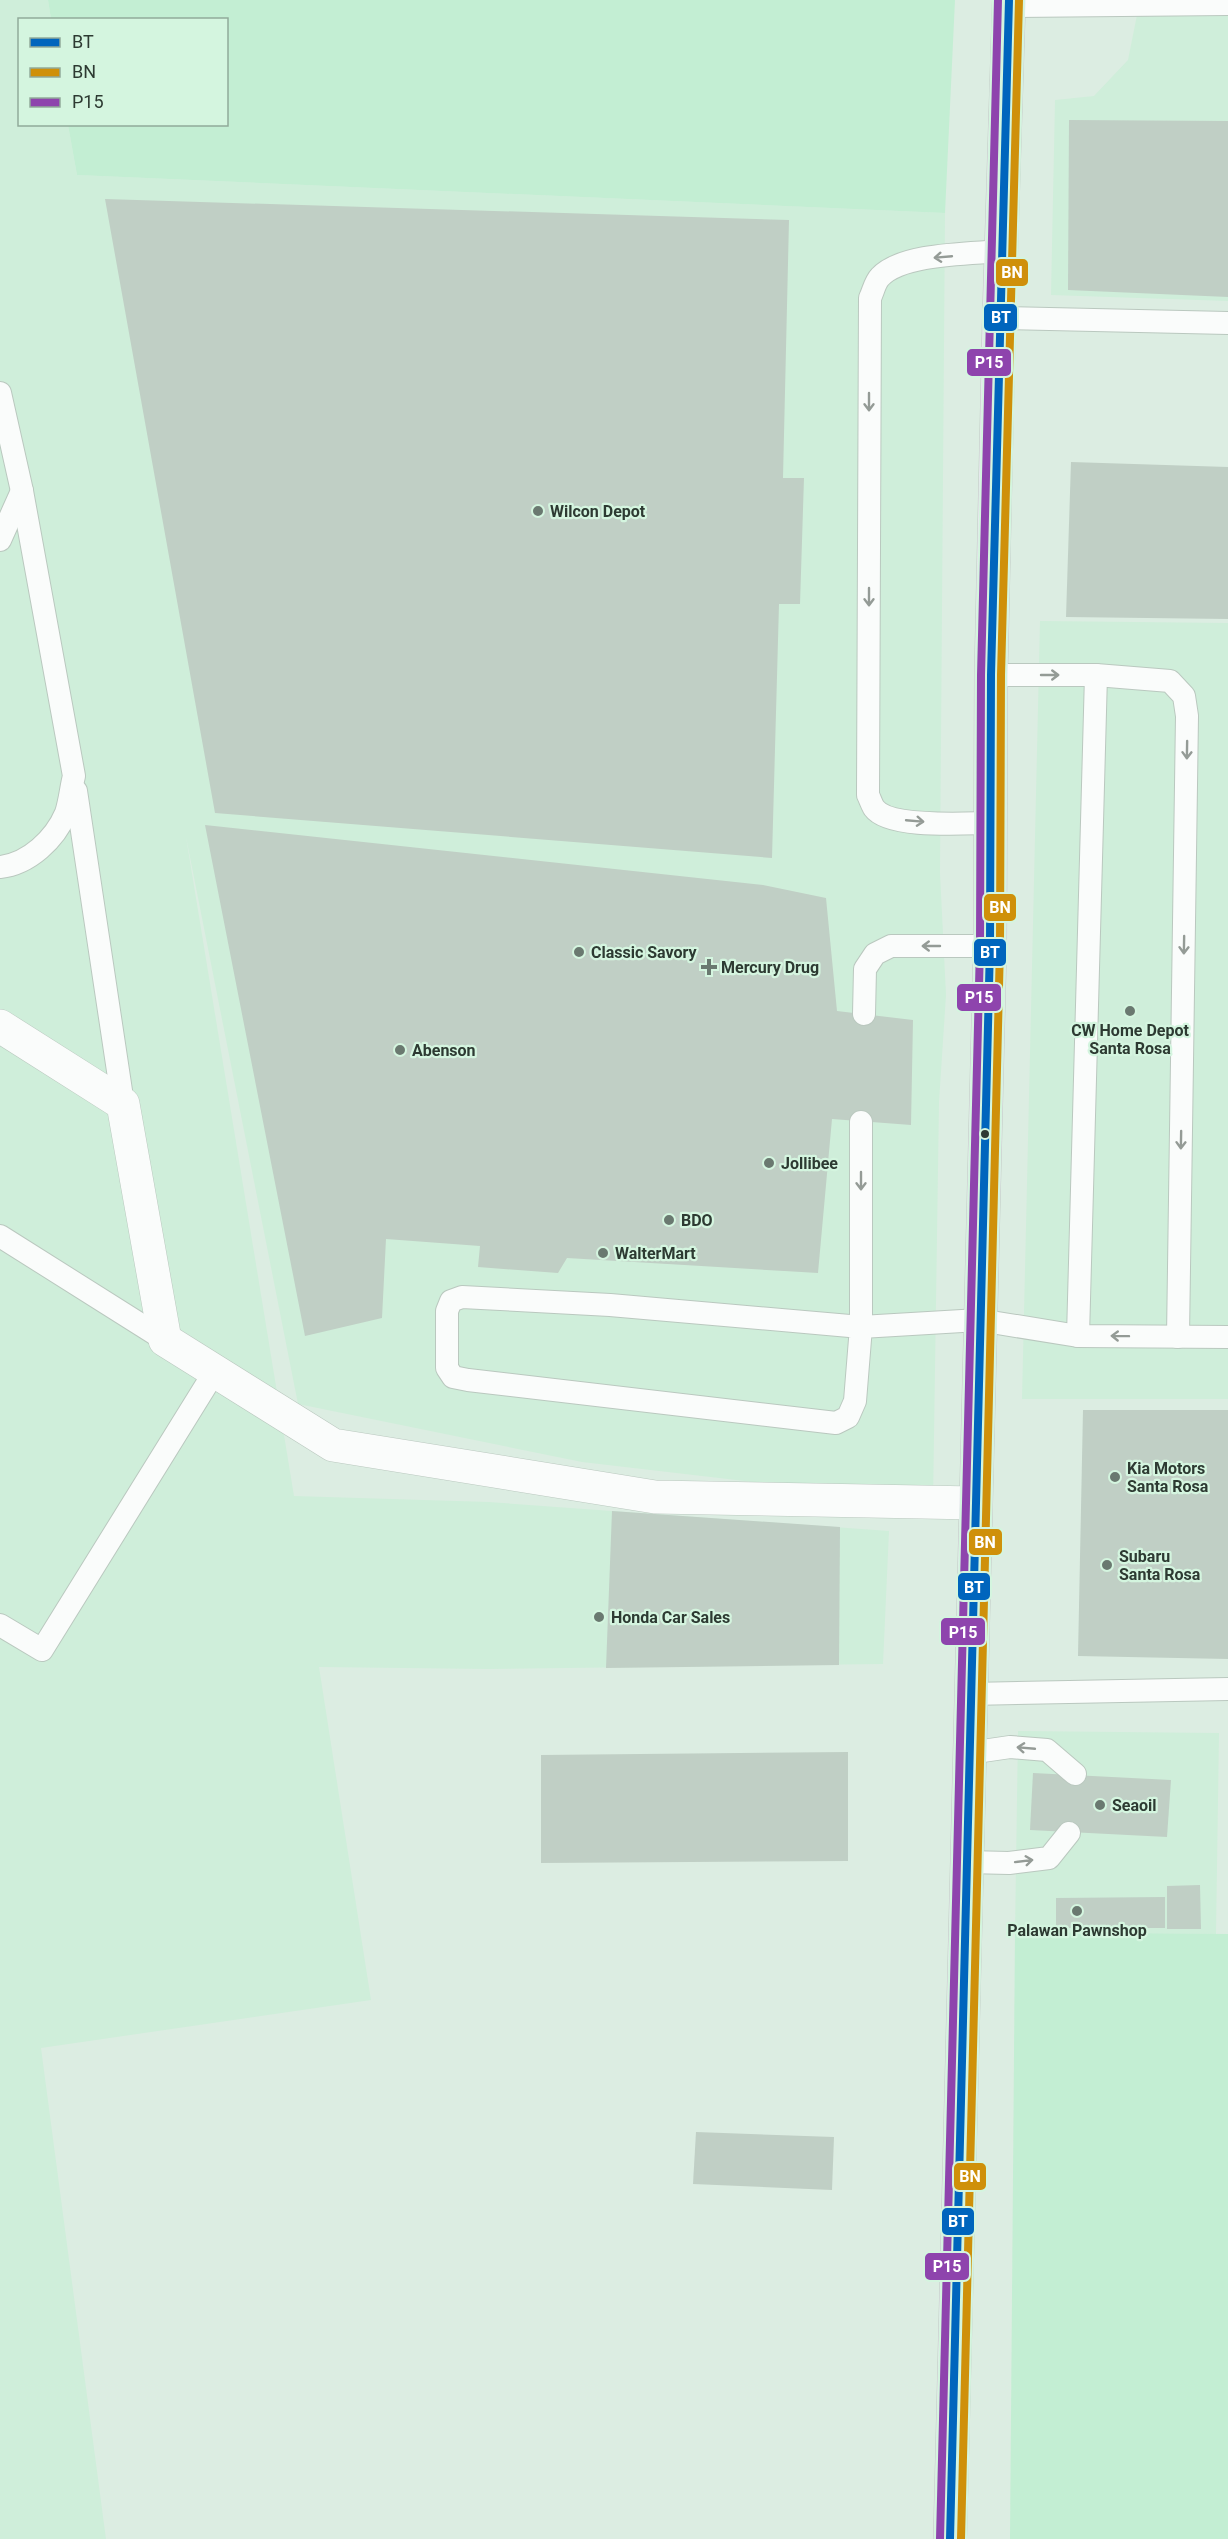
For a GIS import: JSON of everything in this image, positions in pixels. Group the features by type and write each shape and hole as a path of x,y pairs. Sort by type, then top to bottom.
{"main road":[{"path":"950,2539 990,946 991,675 1009,3"}],"street":[{"path":"0,1026 123,1104 165,1340 333,1445 655,1497 975,1503"}],"lane":[{"path":"1009,3 1228,4"},
{"path":"991,823 931,823 891,819 875,810 868,795 870,298 880,277 901,264 930,258 1001,251"},
{"path":"999,318 1228,323"},
{"path":"0,393 22,491 74,776 123,1104"},
{"path":"0,540 22,491"},
{"path":"991,675 1096,675 1170,681 1184,696 1187,716 1178,1337"},
{"path":"1077,1336 1096,675"},
{"path":"0,867 15,865 50,841 66,812 74,776"},
{"path":"864,1014 866,969 875,954 891,946 990,946"},
{"path":"861,1122 861,1327 855,1401 848,1417 836,1423 468,1380 453,1377 447,1368 447,1311 451,1301 462,1297 610,1305 861,1327 980,1320 1077,1336 1228,1337"},
{"path":"0,1236 165,1340"},
{"path":"0,1625 42,1650 215,1371"},
{"path":"970,1694 1228,1689"},
{"path":"969,1753 1010,1747 1047,1750 1075,1774"},
{"path":"967,1862 1009,1863 1049,1858 1069,1833"}],"shaded area":[{"path":"0,0 48,0 51,18 18,18 18,126 68,126 77,175 945,213 940,873 946,995 939,1102 933,1503 582,1462 298,1404 186,837 294,1496 489,1502 889,1531 883,1664 488,1669 319,1667 371,2000 41,2048 106,2539 0,2539"},
{"path":"48,0 955,0 945,213 77,175 68,126 228,126 228,18 51,18"},
{"path":"1140,0 1228,0 1228,301 1051,295 1055,100 1094,96 1128,60"},
{"name":"CW Home Depot Santa Rosa","path":"1040,621 1228,623 1228,1399 1022,1399"},
{"path":"1018,1731 1219,1733 1216,1934 1015,1932"},
{"path":"1015,1932 1228,1934 1228,2539 1010,2539"}],"building":[{"path":"1069,120 1228,121 1228,297 1068,290"},
{"name":"Wilcon Depot","path":"105,199 789,220 783,478 804,478 800,604 779,604 772,858 215,813"},
{"path":"1071,462 1228,467 1228,619 1066,617"},
{"path":"205,825 763,885 826,898 837,1011 913,1020 911,1125 832,1119 818,1273 567,1258 558,1273 478,1267 480,1246 386,1239 382,1318 305,1336"},
{"path":"1083,1410 1228,1410 1228,1659 1078,1656"},
{"path":"612,1511 840,1527 839,1665 606,1668"},
{"path":"848,1752 848,1861 541,1863 541,1755"},
{"name":"Seaoil","path":"1033,1773 1171,1780 1167,1837 1030,1830"},
{"path":"1200,1885 1201,1929 1167,1929 1167,1886"},
{"path":"1165,1897 1165,1928 1056,1928 1056,1898"},
{"path":"696,2132 834,2137 832,2190 693,2184"}],"transit line":[{"name":"P15","path":"940,2539 980,946 981,675 998,0"},
{"name":"BT","path":"950,2539 990,946 991,675 1009,0"},
{"name":"BN","path":"961,2539 1000,946 1001,675 1019,0"}],"place":[{"name":"Wilcon Depot","path":"538,511"},
{"name":"Classic Savory","path":"579,952"},
{"name":"Mercury Drug","path":"709,967"},
{"name":"CW Home Depot Santa Rosa","path":"1130,1011"},
{"name":"Abenson","path":"400,1050"},
{"name":"Jollibee","path":"769,1163"},
{"name":"BDO","path":"669,1220"},
{"name":"WalterMart","path":"603,1253"},
{"name":"Kia Motors Santa Rosa","path":"1115,1477"},
{"name":"Subaru Santa Rosa","path":"1107,1565"},
{"name":"Honda Car Sales","path":"599,1617"},
{"name":"Seaoil","path":"1100,1805"},
{"name":"Palawan Pawnshop","path":"1077,1911"}]}
